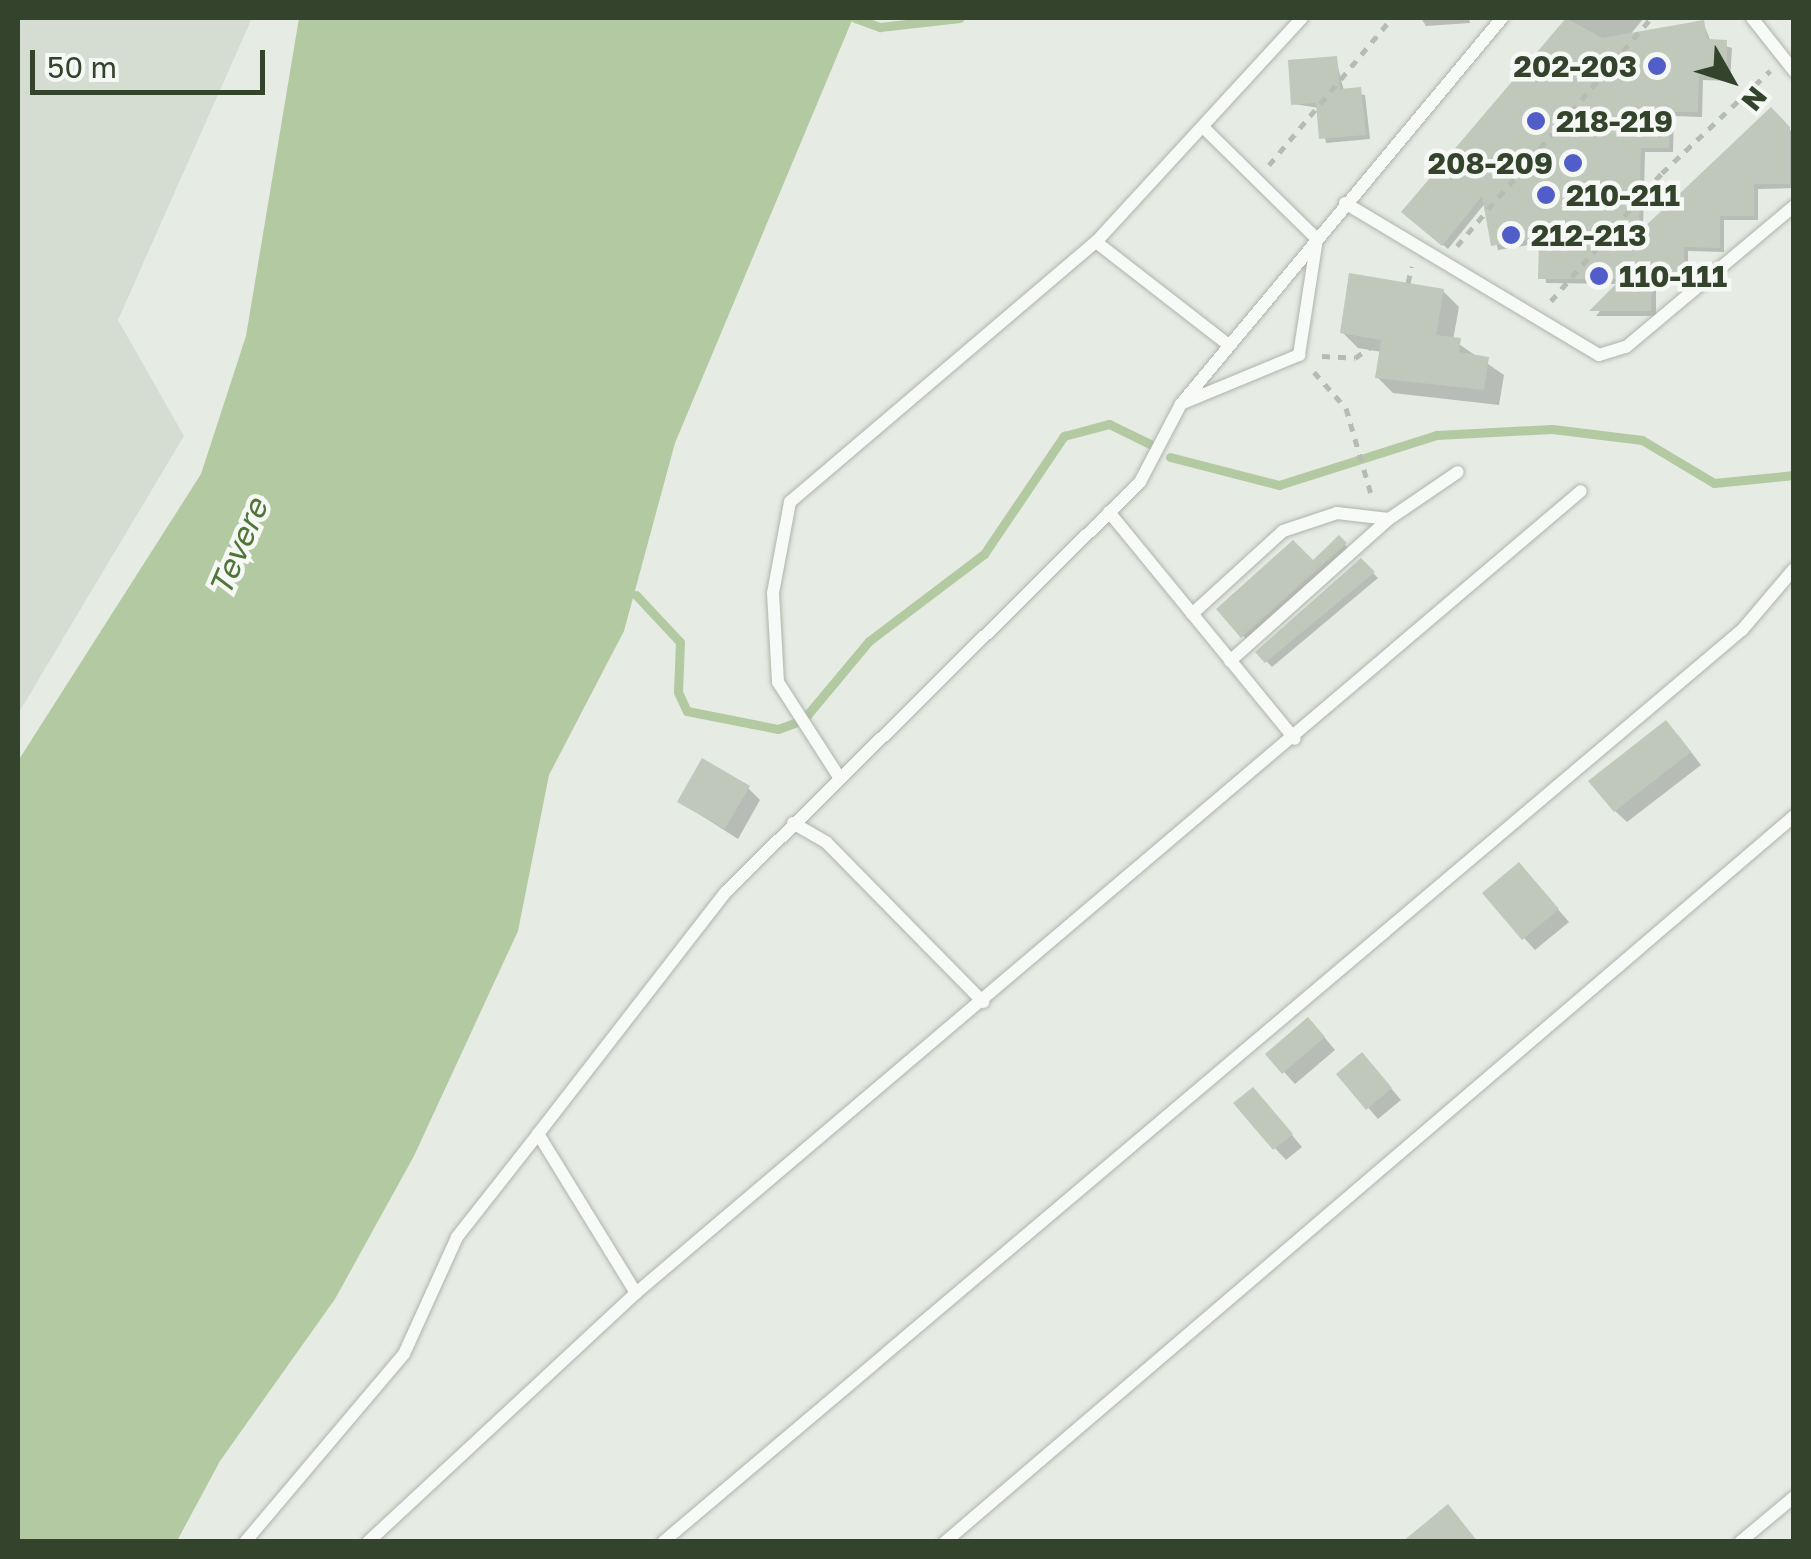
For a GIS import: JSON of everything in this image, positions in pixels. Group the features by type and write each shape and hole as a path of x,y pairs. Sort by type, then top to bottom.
{"lane":[{"path":"838,777 778,682 773,593 790,502 1096,242 1206,130 1302,18"},
{"path":"245,1542 404,1354 457,1238 726,892 1140,482 1180,404 1502,18"},
{"path":"1752,18 1794,71"},
{"path":"1206,130 1317,239"},
{"path":"1345,203 1537,324 1598,356 1626,348 1794,206"},
{"path":"1180,404 1298,355 1317,239"},
{"path":"1096,242 1229,345"},
{"path":"1230,661 1389,519 1458,472"},
{"path":"368,1542 412,1491 636,1292 1295,740 1582,491"},
{"path":"1109,512 1295,740"},
{"path":"1192,614 1283,531 1337,513 1389,519"},
{"path":"662,1542 1742,630 1794,570"},
{"path":"945,1542 1794,816"},
{"path":"793,823 827,843 983,1002"},
{"path":"538,1134 636,1292"},
{"path":"1740,1542 1794,1497"}],"path":[{"path":"1257,178 1392,18"},
{"path":"1442,264 1651,18"},
{"path":"1537,324 1573,268 1784,58"},
{"path":"1298,355 1355,358 1381,340"},
{"path":"1298,355 1346,408 1362,444 1372,486"}],"shaded area":[{"path":"18,18 252,18 118,320 184,436 18,714"}],"water":[{"name":"Tevere","path":"299,18 853,18 675,443 624,631 549,775 518,931 414,1156 335,1299 220,1461 177,1541 18,1541 18,761 201,474 246,336"}],"building":[{"path":"1566,18 1602,38 1704,20 1707,39 1727,40 1726,77 1699,76 1698,112 1670,112 1669,148 1641,148 1639,232 1771,107 1790,127 1790,184 1754,184 1754,216 1720,216 1720,248 1684,247 1684,280 1652,280 1651,311 1589,311 1621,279 1538,279 1539,238 1491,246 1482,196 1442,246 1401,212"},
{"path":"1337,56 1340,89 1361,87 1366,135 1319,139 1316,103 1291,105 1288,60"},
{"path":"1349,273 1444,289 1436,335 1461,338 1459,352 1489,357 1484,390 1375,378 1381,340 1340,333"},
{"path":"1339,535 1347,543 1241,638 1216,609 1293,540 1313,560"},
{"path":"1361,558 1375,572 1265,663 1255,652"},
{"path":"1666,720 1691,752 1614,812 1588,781"},
{"path":"702,758 750,786 725,829 677,802"},
{"path":"1519,862 1559,909 1522,940 1482,893"},
{"path":"1308,1017 1325,1037 1282,1074 1265,1054"},
{"path":"1362,1052 1392,1088 1366,1110 1336,1074"},
{"path":"1253,1087 1293,1134 1273,1150 1233,1103"},
{"path":"1448,1504 1478,1542 1402,1542"}],"waterway":[{"path":"855,18 880,27 959,18"},
{"path":"636,595 680,642 678,692 687,711 778,729 803,720 869,641 984,554 1064,436 1109,424 1150,444"},
{"path":"1170,457 1279,485 1437,435 1552,429 1642,440 1714,483 1794,475"}],"place":[{"name":"202-203","path":"1657,66"},
{"name":"218-219","path":"1536,121"},
{"name":"208-209","path":"1573,163"},
{"name":"210-211","path":"1546,195"},
{"name":"212-213","path":"1511,235"},
{"name":"110-111","path":"1599,276"}]}
